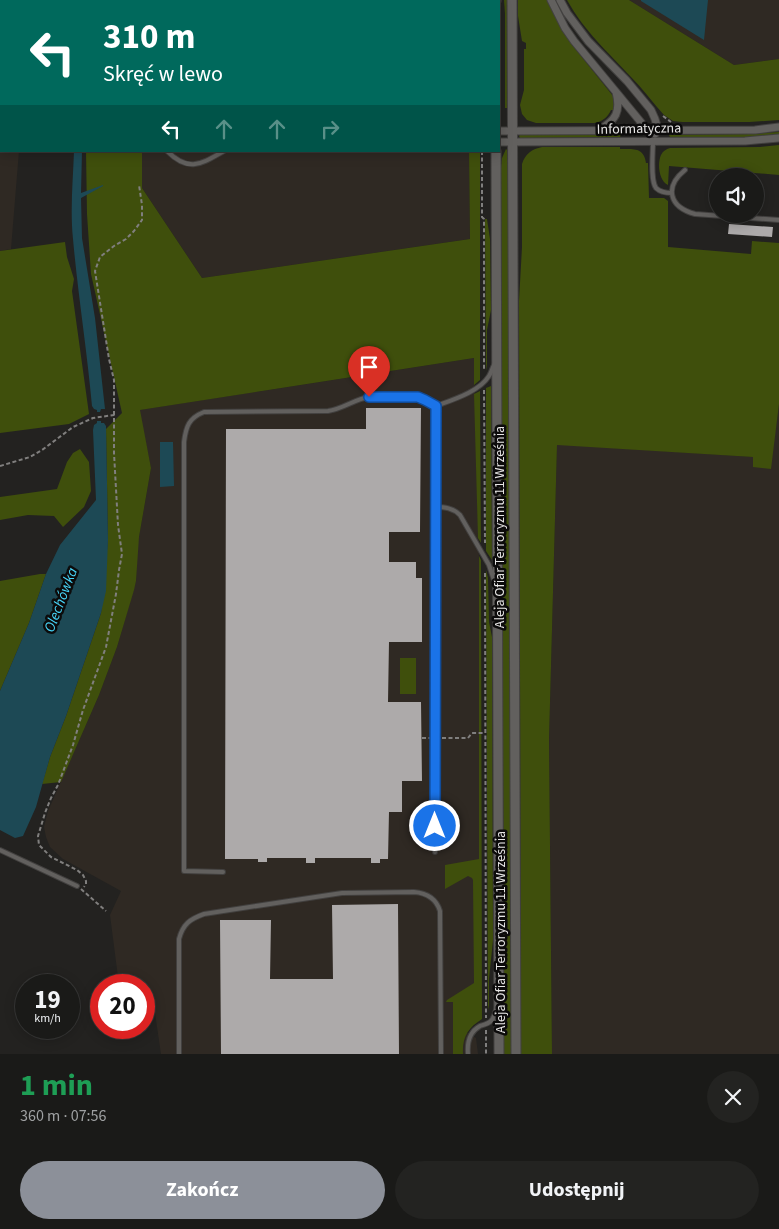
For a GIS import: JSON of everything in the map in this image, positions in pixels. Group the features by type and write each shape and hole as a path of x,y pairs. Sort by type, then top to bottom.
{"street":[{"name":"Aleja Ofiar Terroryzmu 11 Września","path":"512,0 516,1054"},
{"path":"552,0 565,28 574,41 616,92 653,130"},
{"path":"560,0 567,13 588,41 627,81 651,110 655,119 653,142"},
{"path":"597,131 611,122 616,115 618,104 616,92"},
{"name":"Informatyczna","path":"500,131 755,130 779,127"},
{"name":"Informatyczna","path":"500,142 745,141 779,138"},
{"name":"Aleja Ofiar Terroryzmu 11 Września","path":"496,152 499,1054"}],"lane":[{"path":"653,142 653,178 656,188 672,193"},
{"path":"168,152 175,160 195,165 205,162 222,152"},
{"path":"686,170 678,176 673,184 672,193 674,201 679,208 686,212 709,214"},
{"path":"764,218 779,220"},
{"path":"223,872 184,871 184,442 187,427 191,420 204,412 328,411 336,410 362,398 369,397 418,397 436,406 474,390 488,377 497,358"},
{"path":"435,852 436,406"},
{"path":"436,507 449,508 460,515 489,565 498,589"},
{"path":"0,850 77,886"},
{"path":"179,1054 179,939 181,930 192,919 204,914 342,893 414,892 422,893 432,898 440,911 441,1054"},
{"path":"468,1054 467,1046 471,1035 477,1028 492,1019 499,991"}],"path":[{"path":"658,111 666,120 676,123"},
{"path":"482,152 482,217 484,219 486,1054"},
{"path":"77,886 80,888 86,884 83,875 51,857 39,845 38,836 45,813 73,745 83,710 106,647 116,594 122,554 114,462 114,380 95,271 100,258 126,239 142,220 139,185"},
{"path":"0,466 30,457 73,427 93,418 114,415"},
{"path":"422,738 468,738 472,733 483,733"},
{"path":"77,886 106,910"}],"shaded area":[{"path":"629,0 779,0 779,59 734,65"},
{"path":"0,152 19,152 11,249 0,251"},
{"path":"142,152 469,152 470,239 202,278 142,188"},
{"path":"474,358 479,556 480,1016 466,1032 476,1038 478,1054 161,1054 155,1013 155,974 118,974 110,915 121,891 63,859 50,847 44,827 48,811 99,695 117,647 136,581 137,548 151,468 139,410"},
{"path":"779,404 779,1054 552,1054 549,740 557,444 753,457 770,469"}],"green space":[{"path":"504,0 507,0 507,108 505,108"},
{"path":"518,0 548,0 558,22 573,46 613,96 613,110 600,122 536,123 527,120 522,114 520,105 524,90 524,49 526,49 526,43 522,41 518,16"},
{"path":"567,0 629,0 734,65 779,59 779,120 749,122 673,121 664,115 597,41 581,22"},
{"path":"779,132 779,134 748,137 670,137 669,135 748,134"},
{"path":"520,135 621,135 620,137 520,138"},
{"path":"779,145 779,175 764,174 764,168 709,169 669,166 668,185 663,180 660,172 659,163 661,155 670,148"},
{"path":"542,147 620,147 620,149 637,150 643,154 646,163 648,163 649,198 664,198 668,201 668,247 751,254 752,241 779,243 779,404 771,469 753,467 753,457 557,445 549,740 552,1054 521,1054 519,301 522,247 522,164 529,153"},
{"path":"506,149 508,167 511,1054 504,1054 501,168 502,158"},
{"path":"86,152 142,152 142,188 202,278 470,239 469,152 480,152 480,380 474,385 474,358 140,410 151,468 139,537 134,590 117,647 99,695 61,782 42,784 101,613 108,540 106,429 122,413 91,274 87,214"},
{"path":"485,219 487,219 490,239 491,310 487,330 486,371"},
{"path":"65,242 67,257 74,279 72,291 89,414 69,424 0,433 0,251"},
{"path":"491,386 492,560 486,551 486,388"},
{"path":"480,391 481,543 478,538 474,394"},
{"path":"80,449 89,462 91,491 84,507 63,527 54,516 28,515 0,520 0,497 57,489 67,462 73,453"},
{"path":"479,556 481,560 482,1019 467,1034 463,1054 453,1054 453,1002 446,1002 474,983 473,880 468,876 445,889 445,865 479,859"},
{"path":"486,570 488,578 489,622 492,637 493,940 488,1010"},
{"path":"46,574 29,623 0,691 0,581"},
{"path":"400,658 416,658 416,694 400,694"}],"water":[{"path":"708,0 704,40 641,1"},
{"path":"74,152 82,152 81,193 103,185 81,198 82,238 95,318 105,409 101,409 100,412 97,412 92,406 75,260 72,228"},
{"name":"Olechówka","path":"97,421 101,421 106,426 108,540 106,591 101,613 50,757 36,807 23,836 15,838 0,830 0,691 29,623 46,574 60,545 96,500 93,430"},
{"path":"160,442 173,442 174,486 160,487"}],"building":[{"path":"729,224 773,227 772,237 728,234"},
{"path":"366,408 421,408 420,532 389,532 389,562 416,562 416,578 422,578 422,642 389,642 388,702 421,702 422,781 402,781 402,812 389,812 388,859 380,859 380,863 371,863 371,858 315,858 315,863 306,863 306,858 267,858 267,862 258,862 258,859 225,859 226,429 366,429"},
{"path":"398,904 399,1054 221,1054 220,920 271,920 270,979 333,979 332,905"}],"route":[{"path":"369,397 418,397 436,406 435,826"}]}
